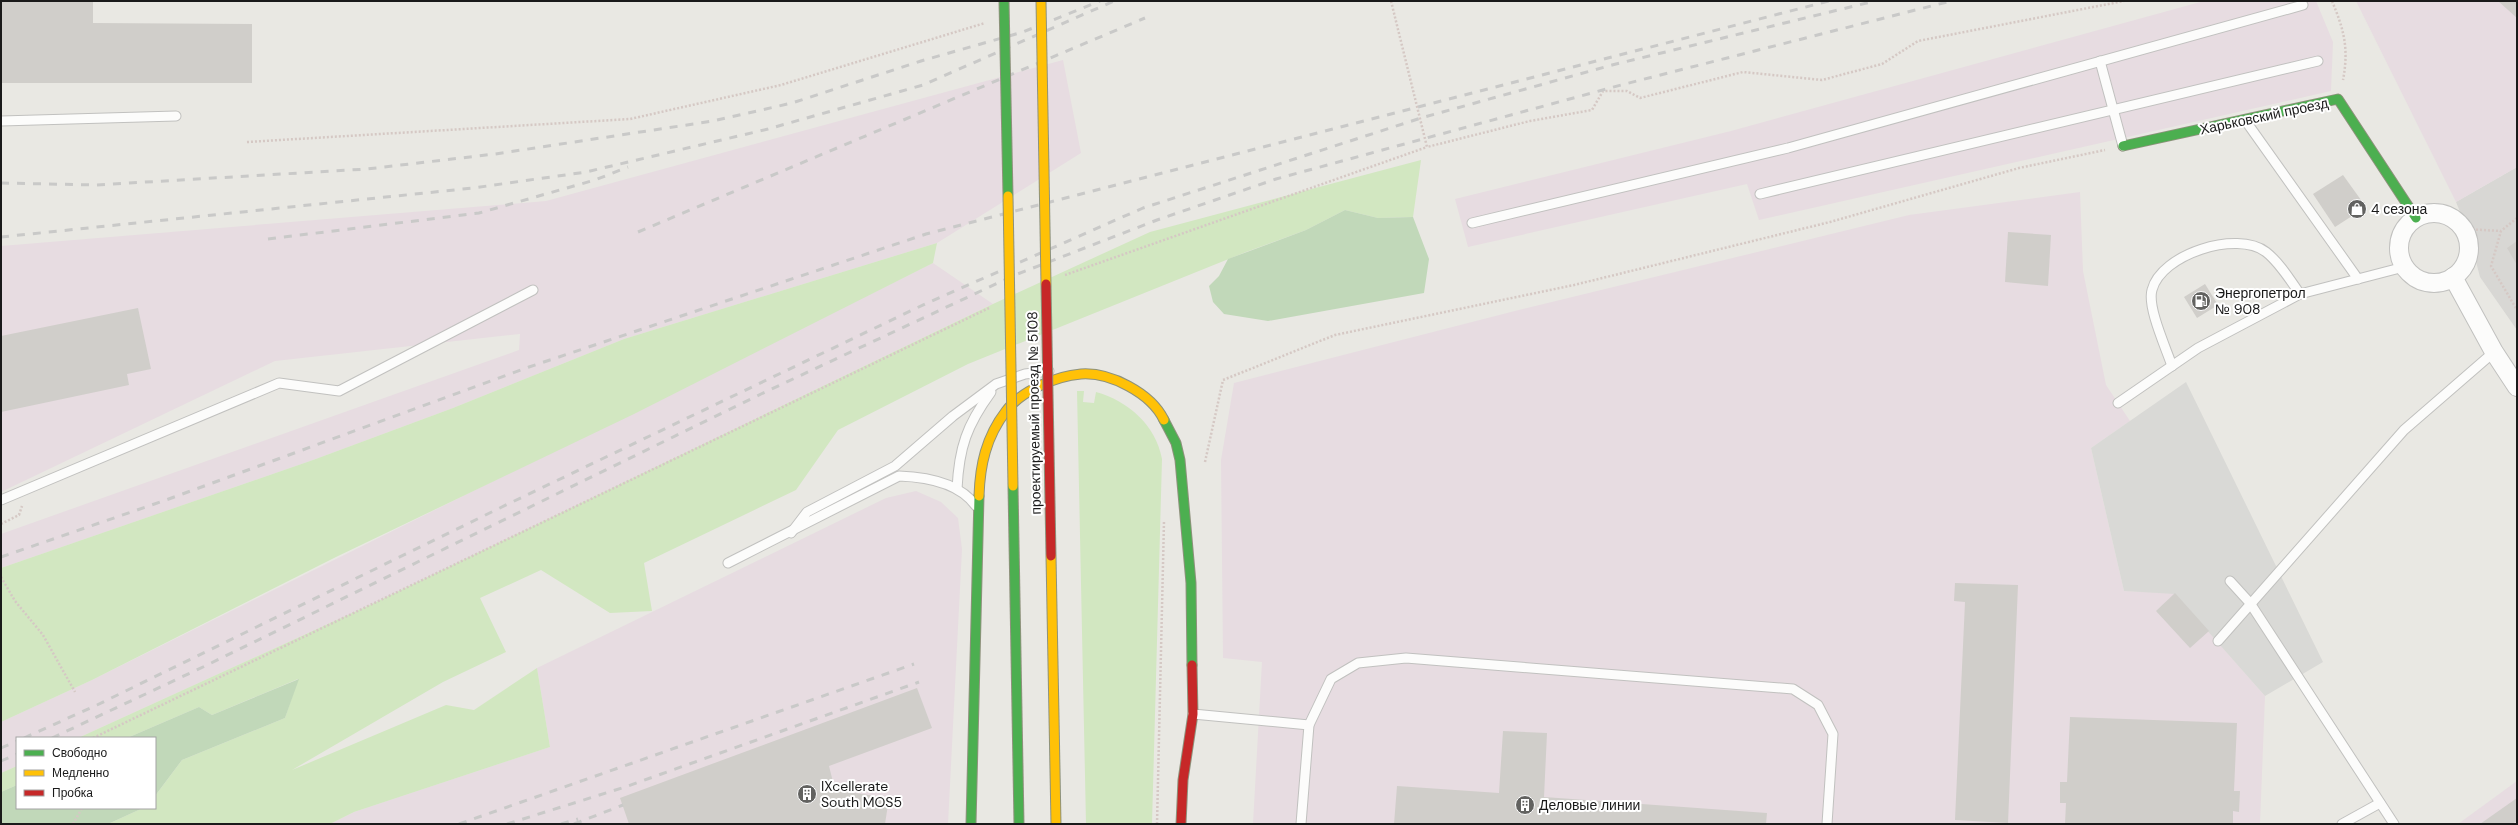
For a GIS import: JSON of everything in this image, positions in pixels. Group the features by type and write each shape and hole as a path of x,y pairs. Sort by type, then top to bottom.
{"main road":[{"name":"проектируемый проезд № 5108","path":"1004,1 1018,824"},
{"name":"проектируемый проезд № 5108","path":"1041,1 1056,824"},
{"name":"Харьковский проезд","path":"2123,146 2338,99 2416,218"},
{"path":"971,824 980,472 984,454 996,425 1006,411 1033,389 1049,382 1080,374 1117,380 1149,399 1161,413 1176,443 1180,460 1191,583 1193,714 1183,780 1181,824"}],"street":[{"path":"2433,213 2450,217 2464,229 2469,246 2465,264 2453,277 2441,283 2426,283 2413,277 2404,267 2399,254 2400,240 2405,227 2416,218 2433,213"},
{"path":"2453,277 2494,352 2517,387"}],"lane":[{"path":"1472,223 1788,148 2303,5"},
{"path":"2100,61 2123,146"},
{"path":"1760,194 2318,61"},
{"path":"1,121 176,116"},
{"path":"2245,120 2358,279"},
{"path":"2172,366 2154,312 2151,291 2157,277 2167,267 2186,256 2213,246 2239,242 2265,251 2281,267 2300,294"},
{"path":"2118,403 2198,348 2300,294 2404,267"},
{"path":"1,500 279,383 339,391 533,290"},
{"path":"2218,641 2404,430 2494,352"},
{"path":"791,533 807,512 895,466 953,416 996,384 1040,371 1080,374"},
{"path":"957,489 958,462 972,418 996,384"},
{"path":"728,563 791,533 899,476 922,477 957,489 971,499 979,511"},
{"path":"2230,581 2250,603 2394,824"},
{"path":"1301,824 1309,725 1331,679 1358,663 1406,658 1793,689 1818,705 1833,734 1827,824"},
{"path":"1193,714 1309,725"},
{"path":"2342,824 2380,803"}],"path":[{"path":"1391,1 1427,147"},
{"path":"1061,277 1427,147 1530,121 1592,110 1603,91 1627,91 1640,98 1743,72 1822,80 1882,64 1918,41 2124,1"},
{"path":"2332,1 2344,29 2347,58 2338,99"},
{"path":"247,142 630,119 782,85 992,21"},
{"path":"1205,462 1223,380 1335,335 1574,285 1830,222 2019,168 2123,146"},
{"path":"2517,218 2501,231 2491,266 2517,310"},
{"path":"2464,229 2501,231"},
{"path":"95,737 996,304"},
{"path":"1156,824 1164,514"},
{"path":"1,577 15,601 43,635 75,692"},
{"path":"73,824 81,809"}],"shaded area":[{"path":"2204,1 2316,1 2333,42 2331,91 1759,220 1747,184 1468,247 1455,199 1731,131"},
{"path":"2356,1 2517,1 2517,167 2456,202"},
{"path":"1063,60 1081,153 937,243 624,339 453,408 313,460 1,568 1,534 519,350 520,334 275,361 1,492 1,246 546,201"},
{"path":"2517,167 2517,330 2480,277 2468,231 2456,202"},
{"path":"2080,192 2083,271 2106,385 2130,421 2091,448 2124,591 2175,593 2265,696 2260,824 1253,824 1262,662 1223,658 1221,460 1234,383 1511,312 1909,215"},
{"path":"933,263 993,304 372,604 80,737 16,737 16,766 1,773 1,722 92,680"},
{"path":"2186,382 2323,662 2265,696 2175,594 2124,591 2091,448"},
{"path":"916,491 941,502 958,518 962,549 948,824 330,824 354,812 550,747 537,668 886,498"},
{"path":"2517,781 2517,824 2458,824"}],"green space":[{"path":"1421,160 1413,217 1378,218 1345,210 1306,230 1246,252 968,364 838,430 796,490 644,563 652,611 610,613 541,570 480,598 506,652 443,682 292,770 446,705 474,710 537,668 550,747 354,812 330,824 108,824 141,809 156,809 156,795 182,760 285,718 298,679 212,715 199,707 129,737 80,737 372,604 993,304 1150,232"},
{"path":"1345,210 1378,218 1413,217 1429,259 1424,293 1268,321 1224,314 1213,302 1209,286 1219,276 1228,259 1306,230"},
{"path":"937,243 933,263 634,414 336,557 92,680 1,722 1,568 313,460 453,408 624,339"},
{"path":"1077,391 1084,391 1083,402 1094,403 1096,392 1119,401 1139,416 1154,435 1162,459 1152,824 1086,824"},
{"path":"299,679 285,718 182,760 156,795 156,737 129,737 199,707 212,715"},
{"path":"16,766 16,785 1,792 1,773"},
{"path":"16,785 16,809 141,809 108,824 1,824 1,792"}],"building":[{"path":"1,1 93,1 93,23 252,24 252,83 1,83"},
{"path":"2498,1 2517,1 2517,18"},
{"path":"2343,175 2366,207 2335,227 2313,194"},
{"path":"2008,232 2051,235 2048,286 2005,282"},
{"path":"2517,241 2517,265 2507,248"},
{"name":"Энергопетрол № 908","path":"2205,284 2218,305 2197,318 2184,297"},
{"path":"138,308 151,369 127,374 129,385 1,412 1,336"},
{"path":"1955,583 2018,585 2008,823 1955,820 1965,602 1954,601"},
{"path":"2175,593 2209,631 2190,648 2156,611"},
{"path":"917,688 932,728 829,766 835,790 889,798 885,824 629,824 620,798"},
{"path":"2070,717 2237,723 2234,791 2240,791 2239,812 2233,811 2233,824 2065,824 2066,803 2060,803 2060,782 2067,782"},
{"name":"Деловые линии","path":"1503,731 1547,733 1544,797 1767,813 1766,824 1394,824 1397,786 1499,793"},
{"path":"2517,798 2517,821 2512,824 2480,824"}],"railway":[{"path":"1,183 96,185 367,169 495,154 713,121 792,103 921,61 1023,32 1100,1"},
{"path":"1,237 473,188 586,172 768,129 923,85 1114,1"},
{"path":"1,557 166,500 529,367 926,234 1829,1"},
{"path":"26,737 97,705 508,504 925,304 1143,208 1421,118 1612,65 1875,1"},
{"path":"54,737 203,667 761,394 1015,275 1157,220 1276,179 1621,85 1951,1"},
{"path":"638,232 1145,18"},
{"path":"268,239 479,213 595,180 628,167"},
{"path":"459,824 914,664"},
{"path":"507,824 625,787 919,682"},
{"path":"1,748 16,741"},
{"path":"1,761 16,754"},
{"path":"574,824 623,805"},
{"path":"561,824 578,819"}],"traffic: fast":[{"path":"1004,1 1008,196"},
{"path":"2123,146 2338,99 2416,218"},
{"path":"1164,420 1176,443 1180,460 1191,583 1192,665"},
{"path":"1013,486 1019,824"},
{"path":"971,824 979,496"}],"traffic: slow":[{"path":"1041,1 1046,284"},
{"path":"1008,196 1013,486"},
{"path":"979,496 985,452 993,431 999,421 1006,411 1021,397 1050,381 1071,375 1081,374 1092,374 1117,381 1140,393 1150,401 1164,420"},
{"path":"1051,556 1056,824"}],"traffic: jam":[{"path":"1046,284 1051,556"},
{"path":"1181,824 1183,780 1193,714 1192,665"}],"place":[{"name":"4 сезона","path":"2357,209"},
{"name":"Энергопетрол № 908","path":"2201,301"},
{"name":"IXcellerate South MOS5","path":"807,794"},
{"name":"Деловые линии","path":"1525,805"}]}
